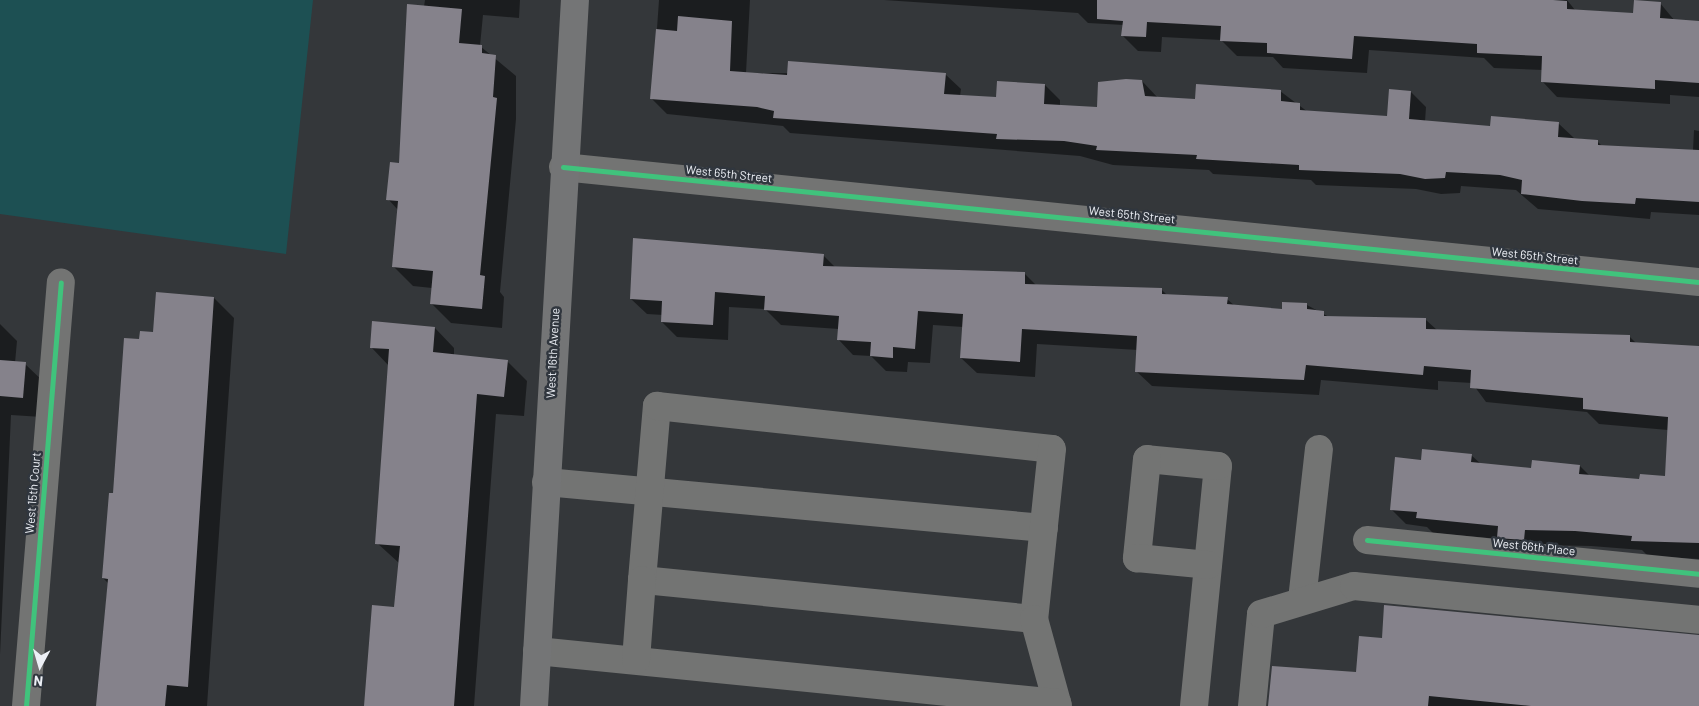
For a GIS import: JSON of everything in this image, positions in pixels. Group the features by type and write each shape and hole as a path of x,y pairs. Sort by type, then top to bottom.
{"main road":[{"name":"West 16th Avenue","path":"534,706 563,167 576,0"}],"street":[{"name":"West 65th Street","path":"563,167 1699,282"},
{"name":"West 15th Court","path":"26,706 61,282"},
{"path":"537,651 1057,705 1034,619 1052,449 657,406 636,660"},
{"path":"1302,600 1319,449"},
{"path":"546,482 650,490 1044,528"},
{"name":"West 66th Place","path":"1367,540 1699,574"},
{"path":"1194,706 1208,565"},
{"path":"642,580 1034,619"},
{"path":"1252,706 1261,614 1302,600 1354,586 1699,620"}],"water":[{"path":"0,0 313,0 286,254 0,214"}],"building":[{"path":"1097,0 1553,0 1567,1 1567,9 1633,13 1634,0 1661,2 1660,18 1699,21 1699,83 1655,80 1655,89 1541,82 1542,56 1477,53 1477,44 1354,36 1352,59 1267,53 1267,43 1220,41 1221,26 1147,22 1146,37 1121,36 1123,21 1097,19"},
{"path":"407,4 462,9 459,43 482,45 482,53 496,55 493,97 497,98 480,275 485,276 482,309 430,304 433,271 392,267 398,201 386,200 390,162 399,163"},
{"path":"678,16 732,21 730,71 787,75 788,61 946,73 944,94 996,97 997,81 1045,84 1044,104 1097,107 1098,82 1126,79 1142,80 1145,96 1195,99 1196,84 1281,90 1281,101 1300,103 1300,110 1387,116 1389,89 1411,91 1409,119 1490,126 1491,116 1559,122 1558,137 1598,140 1598,145 1699,150 1699,202 1636,198 1635,204 1582,201 1521,194 1522,180 1500,175 1446,172 1445,178 1425,179 1400,174 1299,170 1299,165 1196,159 1197,155 1096,150 1097,146 1064,141 996,139 997,134 773,118 774,111 757,107 650,99 656,29 677,31"},
{"path":"633,238 824,254 823,266 1025,272 1025,284 1162,288 1162,294 1228,297 1227,304 1282,309 1282,302 1307,303 1307,309 1324,311 1324,316 1426,318 1426,329 1630,335 1630,342 1699,346 1699,543 1631,541 1632,536 1575,531 1525,530 1524,540 1497,538 1498,526 1416,518 1417,512 1390,510 1395,457 1421,460 1422,449 1472,454 1471,462 1531,468 1532,460 1580,465 1579,474 1639,479 1640,474 1665,476 1668,417 1583,409 1583,398 1470,388 1471,370 1424,366 1423,375 1306,365 1304,380 1135,372 1137,336 1022,329 1020,362 960,358 963,314 918,311 915,349 893,347 893,358 870,356 871,342 837,340 839,316 764,310 765,296 715,292 713,325 661,322 662,301 630,299"},
{"path":"156,292 214,297 188,687 167,685 165,706 96,706 108,579 102,578 109,493 113,493 124,338 139,339 140,331 153,332"},
{"path":"372,321 435,327 433,352 508,360 504,397 477,394 454,706 364,706 372,605 394,607 400,546 375,544 389,349 370,348"},
{"path":"0,360 26,362 23,398 0,396"},
{"path":"1384,605 1699,635 1699,706 1531,706 1429,696 1428,706 1268,706 1272,666 1356,672 1359,636 1382,638"}],"cycle path":[{"path":"563,167 1699,282"},
{"path":"26,706 61,282"},
{"path":"1367,540 1699,574"}]}
